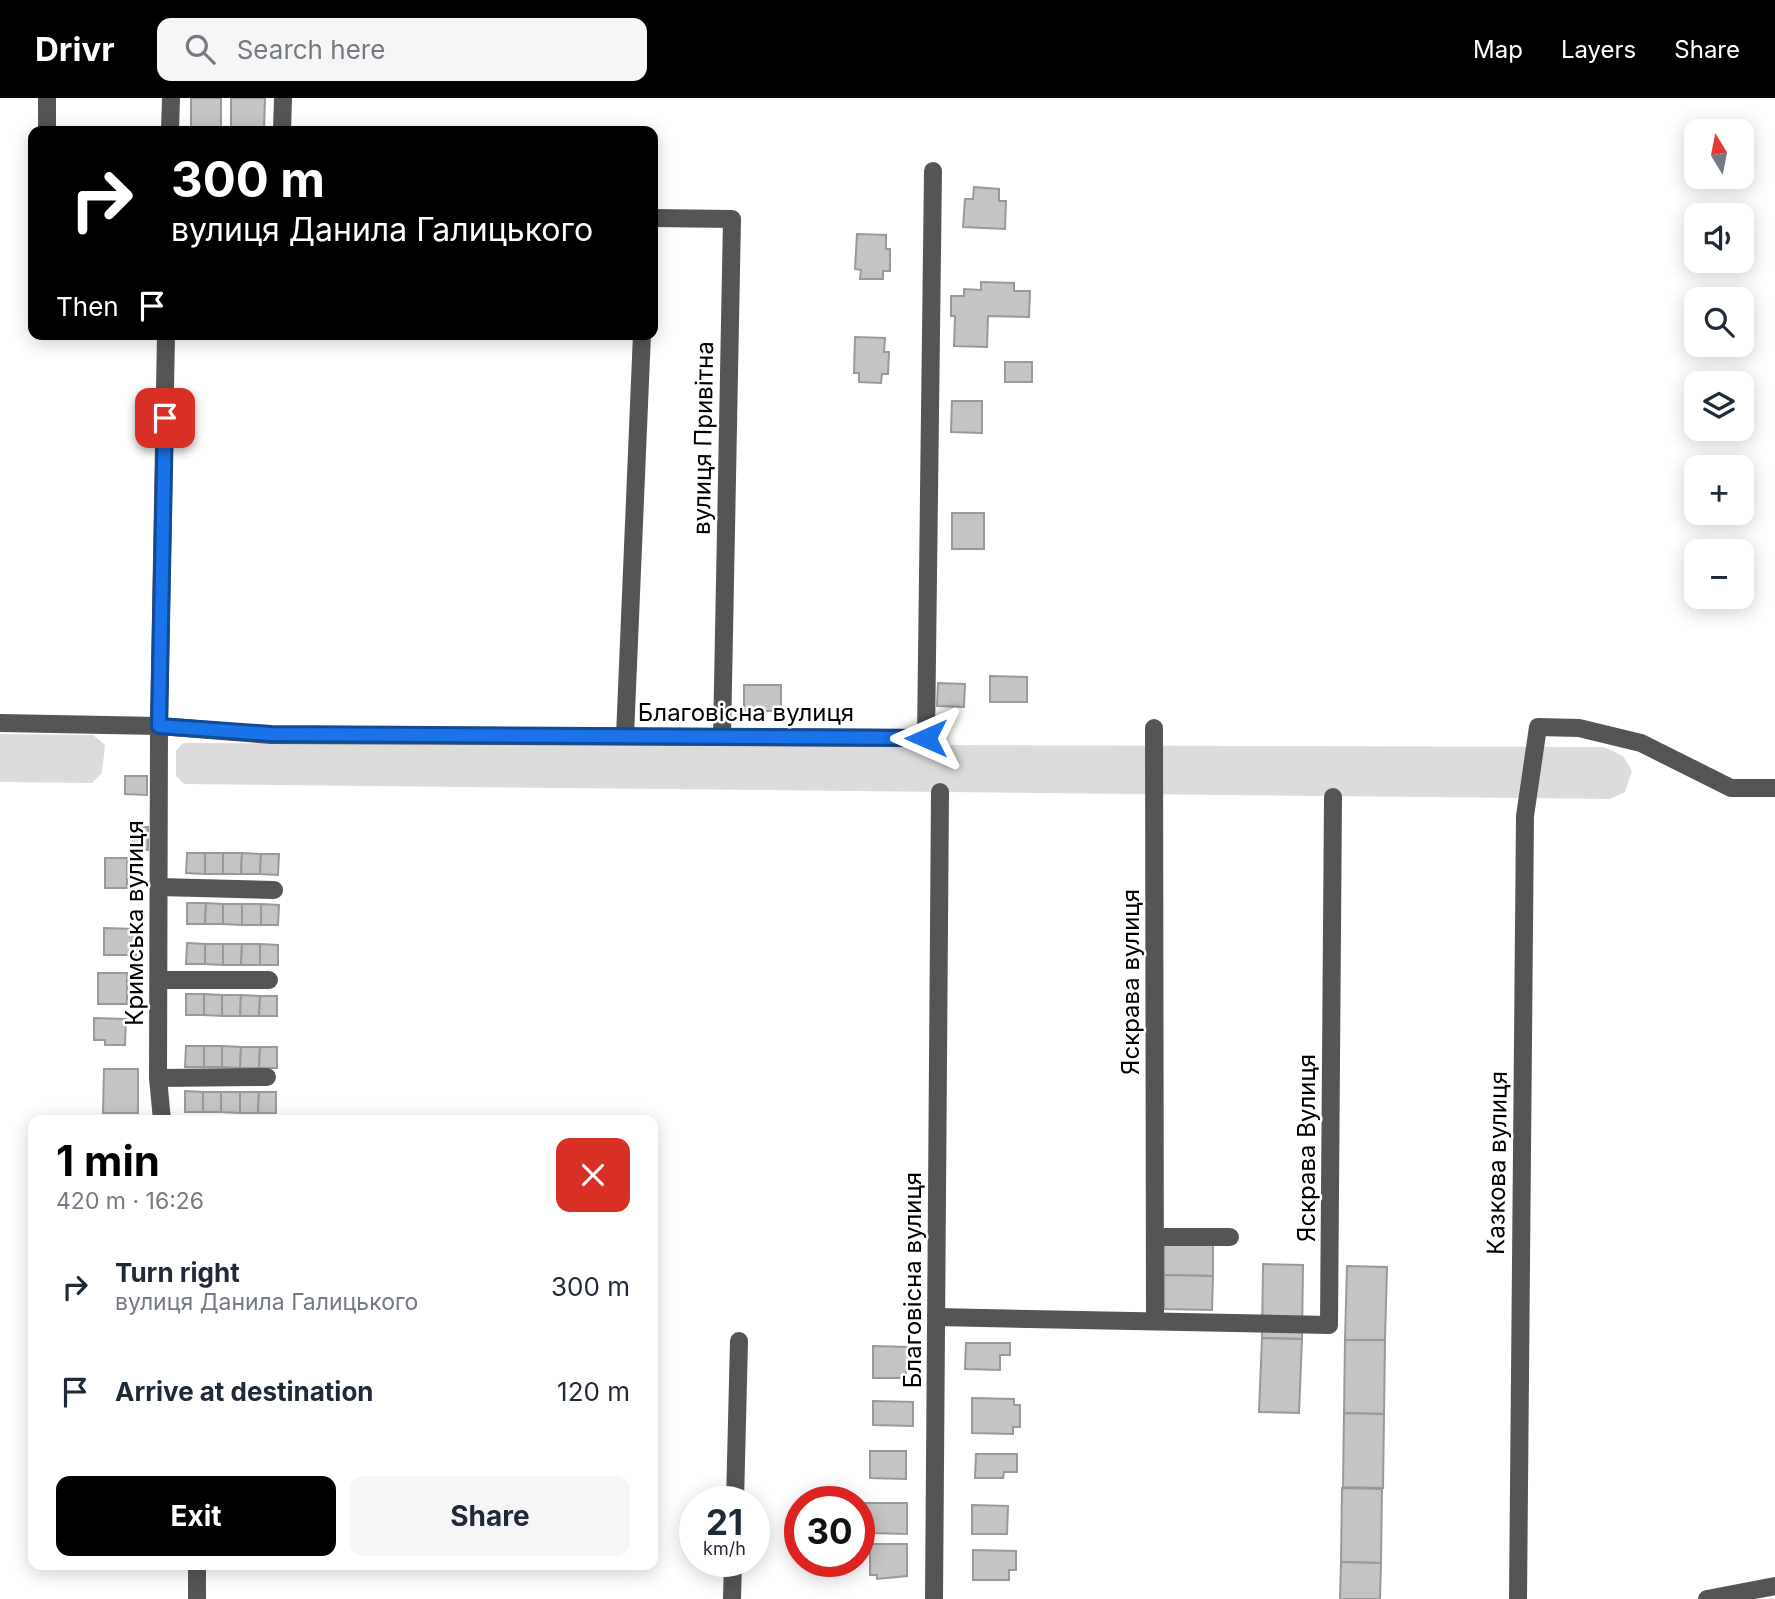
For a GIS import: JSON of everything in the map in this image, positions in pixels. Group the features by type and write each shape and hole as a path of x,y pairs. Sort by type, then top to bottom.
{"street":[{"path":"47,98 47,126"},
{"path":"170,126 171,98"},
{"path":"282,126 283,98"},
{"name":"Благовісна вулиця","path":"0,723 159,726 271,734 926,738 933,171"},
{"name":"вулиця Привітна","path":"658,218 732,219 722,737"},
{"name":"Кримська вулиця","path":"162,1115 158,1078 159,726 166,340"},
{"path":"625,736 642,340"},
{"name":"Яскрава вулиця","path":"1154,727 1155,1321"},
{"name":"Казкова вулиця","path":"1518,1599 1525,816 1538,727 1579,728 1641,743 1731,788 1775,788"},
{"name":"Благовісна вулиця","path":"934,1599 940,792"},
{"name":"Яскрава Вулиця","path":"1155,1321 1329,1325 1333,797"},
{"path":"159,887 274,890"},
{"path":"159,980 269,980"},
{"path":"158,1078 267,1077"},
{"path":"1155,1237 1230,1237"},
{"path":"936,1317 1155,1321"},
{"path":"735,1486 739,1341"},
{"path":"197,1570 197,1599"},
{"path":"732,1599 733,1577"},
{"path":"1707,1599 1775,1586"}],"shaded area":[{"path":"0,734 93,735 105,745 102,773 92,783 0,782"},
{"path":"183,743 1604,747 1623,756 1632,771 1625,792 1610,799 184,784 176,776 176,751"}],"building":[{"path":"191,98 221,98 221,126 191,126"},
{"path":"231,98 265,98 264,126 231,126"},
{"path":"974,187 999,189 999,201 1006,201 1005,229 963,227 965,199 973,199"},
{"path":"857,234 886,235 886,249 890,249 890,271 883,271 883,279 860,279 861,270 855,269"},
{"path":"981,282 1014,283 1014,291 1030,291 1029,317 988,316 987,347 954,346 955,316 951,316 951,296 964,296 964,289 981,290"},
{"path":"855,337 885,338 884,352 889,352 888,374 882,374 881,383 859,382 859,373 854,373"},
{"path":"1005,362 1032,362 1032,382 1005,382"},
{"path":"952,401 982,401 982,433 951,432"},
{"path":"952,513 984,513 984,549 952,549"},
{"path":"990,676 1027,677 1027,702 990,702"},
{"path":"938,683 965,684 964,707 937,706"},
{"path":"744,685 781,685 781,711 744,711"},
{"path":"125,776 147,776 147,795 125,794"},
{"path":"133,827 148,827 148,850 132,849"},
{"path":"187,853 205,853 205,874 186,873"},
{"path":"205,853 223,853 223,874 205,874"},
{"path":"223,853 242,853 241,874 223,874"},
{"path":"242,853 261,854 260,874 241,874"},
{"path":"261,854 279,854 278,875 260,874"},
{"path":"105,858 127,858 127,888 105,888"},
{"path":"187,903 206,903 205,924 187,924"},
{"path":"206,903 223,904 223,924 205,924"},
{"path":"223,904 242,904 242,925 223,924"},
{"path":"242,904 261,904 261,925 242,925"},
{"path":"261,904 279,905 278,925 261,925"},
{"path":"104,928 136,929 136,955 104,955"},
{"path":"187,943 205,944 205,964 186,964"},
{"path":"205,944 223,944 223,965 205,964"},
{"path":"223,944 242,944 241,965 223,965"},
{"path":"242,944 260,944 260,965 241,965"},
{"path":"260,944 278,945 278,965 260,965"},
{"path":"98,973 127,973 127,1004 98,1004"},
{"path":"186,994 204,994 204,1015 186,1015"},
{"path":"204,994 222,995 222,1016 204,1015"},
{"path":"222,995 241,995 240,1016 222,1016"},
{"path":"241,995 260,996 259,1016 240,1016"},
{"path":"260,996 277,996 277,1016 259,1016"},
{"path":"94,1018 126,1019 125,1045 105,1045 105,1040 94,1040"},
{"path":"186,1046 204,1046 204,1067 185,1067"},
{"path":"204,1046 222,1046 222,1067 204,1067"},
{"path":"222,1046 241,1047 240,1068 222,1067"},
{"path":"241,1047 260,1047 259,1068 240,1068"},
{"path":"260,1047 277,1047 277,1068 259,1068"},
{"path":"104,1069 138,1069 138,1113 103,1113"},
{"path":"185,1091 203,1092 203,1112 185,1112"},
{"path":"203,1092 221,1092 221,1112 203,1112"},
{"path":"221,1092 240,1092 240,1113 221,1112"},
{"path":"240,1092 259,1092 258,1113 240,1113"},
{"path":"259,1092 276,1092 276,1113 258,1113"},
{"path":"1164,1239 1213,1239 1213,1276 1164,1275"},
{"path":"1263,1264 1303,1265 1302,1339 1262,1338"},
{"path":"1347,1266 1387,1267 1385,1340 1345,1340"},
{"path":"1164,1275 1213,1276 1212,1310 1164,1309"},
{"path":"1262,1338 1302,1339 1299,1413 1259,1412"},
{"path":"1345,1340 1385,1340 1384,1414 1344,1413"},
{"path":"966,1343 1010,1343 1010,1355 1000,1355 1000,1370 965,1369"},
{"path":"873,1346 910,1347 906,1378 873,1378"},
{"path":"972,1398 1014,1399 1014,1405 1020,1405 1020,1427 1013,1427 1013,1434 972,1433"},
{"path":"873,1401 913,1402 913,1426 873,1425"},
{"path":"1344,1413 1384,1414 1383,1488 1343,1487"},
{"path":"870,1451 906,1451 906,1479 870,1478"},
{"path":"976,1454 1017,1454 1017,1472 1004,1472 1003,1478 975,1478"},
{"path":"1342,1488 1382,1489 1381,1563 1341,1562"},
{"path":"875,1503 907,1503 907,1534 875,1533"},
{"path":"972,1505 1008,1506 1007,1534 972,1534"},
{"path":"875,1544 907,1544 907,1576 877,1579"},
{"path":"973,1550 1016,1551 1016,1570 1009,1570 1009,1580 973,1580"},
{"path":"1341,1562 1381,1563 1380,1599 1340,1599"}],"route":[{"path":"165,418 159,726 271,734 926,738"}]}
